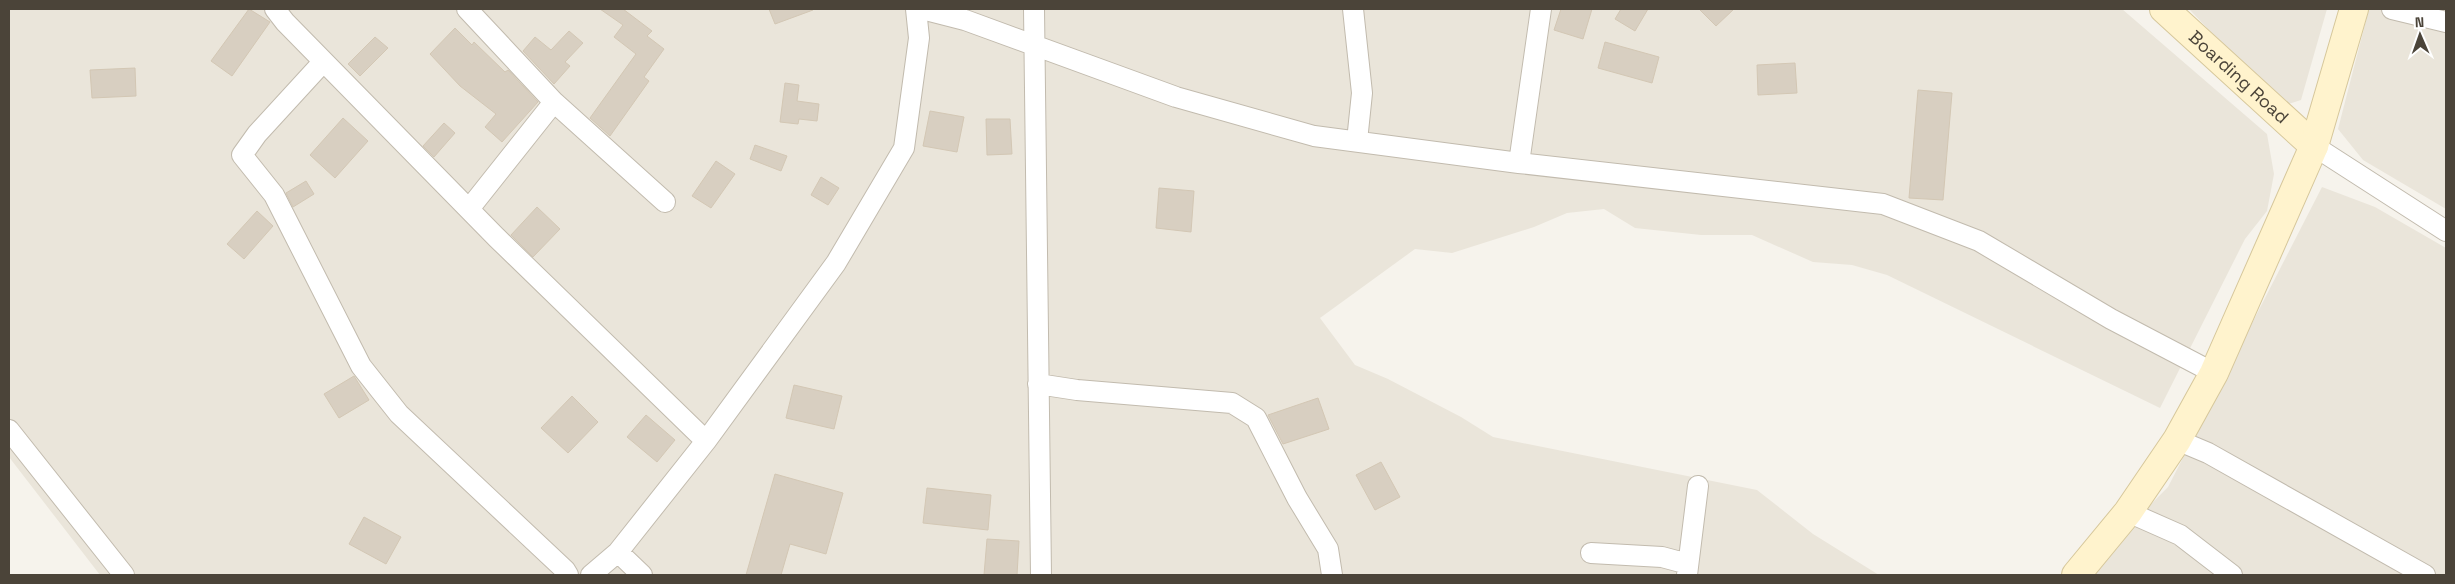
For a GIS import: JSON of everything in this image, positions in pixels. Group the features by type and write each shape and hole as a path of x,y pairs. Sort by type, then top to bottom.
{"main road":[{"name":"Boarding Road","path":"2164,9 2314,146"},
{"path":"2076,575 2128,512 2177,440 2214,373 2314,146 2354,9"}],"street":[{"path":"275,9 323,62 470,210 706,441"},
{"path":"466,9 554,102 665,202"},
{"path":"591,575 618,552 706,441 836,264 904,148 918,38 916,9"},
{"path":"922,9 966,20 1176,97 1314,136 1519,163 1883,204 1979,241 2111,319 2214,373"},
{"path":"1034,9 1041,575"},
{"path":"1353,9 1362,94 1358,141"},
{"path":"1519,163 1541,9"},
{"path":"2392,9 2446,22"},
{"path":"323,62 257,134 242,156 274,196 361,366 399,414 565,570 568,575"},
{"path":"470,210 554,102"},
{"path":"2314,146 2446,231"},
{"path":"1038,384 1077,390 1232,403 1256,418 1297,498 1328,549 1332,575"},
{"path":"9,430 124,575"},
{"path":"2177,440 2208,453 2425,575"},
{"path":"1591,553 1662,557 1688,570 1698,486"},
{"path":"2128,512 2180,535 2232,575"},
{"path":"618,552 642,575"}],"shaded area":[{"path":"9,9 2122,9 2267,134 2274,174 2267,211 2245,239 2160,408 1887,275 1852,265 1813,262 1752,235 1701,235 1635,228 1604,209 1567,213 1534,227 1452,253 1415,249 1320,318 1355,365 1388,379 1461,417 1493,437 1757,490 1813,534 1879,575 100,575 9,457"},
{"path":"2189,9 2327,9 2301,100 2282,106"},
{"path":"2369,9 2446,9 2446,209 2363,160 2338,129"},
{"path":"2322,187 2375,207 2446,248 2446,575 2081,575 2168,487"}],"building":[{"path":"249,9 270,22 232,76 211,61"},
{"path":"600,9 623,9 652,31 647,36 664,49 644,77 649,81 610,136 590,118 636,54 614,37 623,25"},
{"path":"769,9 813,9 813,10 775,24"},
{"path":"1561,9 1592,9 1583,39 1554,30"},
{"path":"1621,9 1648,9 1635,31 1615,19"},
{"path":"1699,9 1734,9 1716,26"},
{"path":"455,28 472,45 474,42 505,72 508,70 538,102 502,142 485,127 496,114 460,86 430,54"},
{"path":"569,31 583,43 565,62 570,66 554,84 523,51 535,37 551,50"},
{"path":"375,37 388,48 360,76 348,64"},
{"path":"1605,42 1659,57 1652,83 1598,68"},
{"path":"1795,63 1797,93 1758,95 1757,65"},
{"path":"135,68 136,96 92,98 90,70"},
{"path":"785,83 799,85 797,101 819,104 817,121 799,119 798,124 780,122"},
{"path":"1918,90 1952,93 1943,200 1909,198"},
{"path":"930,111 964,117 957,152 923,146"},
{"path":"343,118 368,141 335,178 310,155"},
{"path":"986,119 1010,119 1012,154 987,155"},
{"path":"444,123 455,133 434,157 423,146"},
{"path":"755,145 787,156 781,171 750,159"},
{"path":"716,161 735,174 711,208 692,196"},
{"path":"821,177 839,188 828,205 811,195"},
{"path":"306,181 314,194 293,207 286,193"},
{"path":"1159,188 1194,191 1191,232 1156,228"},
{"path":"537,207 560,229 533,257 511,235"},
{"path":"257,211 273,226 244,259 227,244"},
{"path":"354,376 369,400 339,418 324,394"},
{"path":"794,385 842,396 834,429 786,418"},
{"path":"572,396 598,422 568,453 541,428"},
{"path":"1318,398 1329,429 1283,444 1268,415"},
{"path":"646,415 675,440 657,462 627,437"},
{"path":"1381,462 1400,497 1375,510 1356,475"},
{"path":"775,474 843,493 826,554 790,544 781,575 746,575"},
{"path":"927,488 991,495 988,530 923,523"},
{"path":"364,517 401,537 386,564 349,544"},
{"path":"987,539 1019,541 1017,575 984,575"}]}
